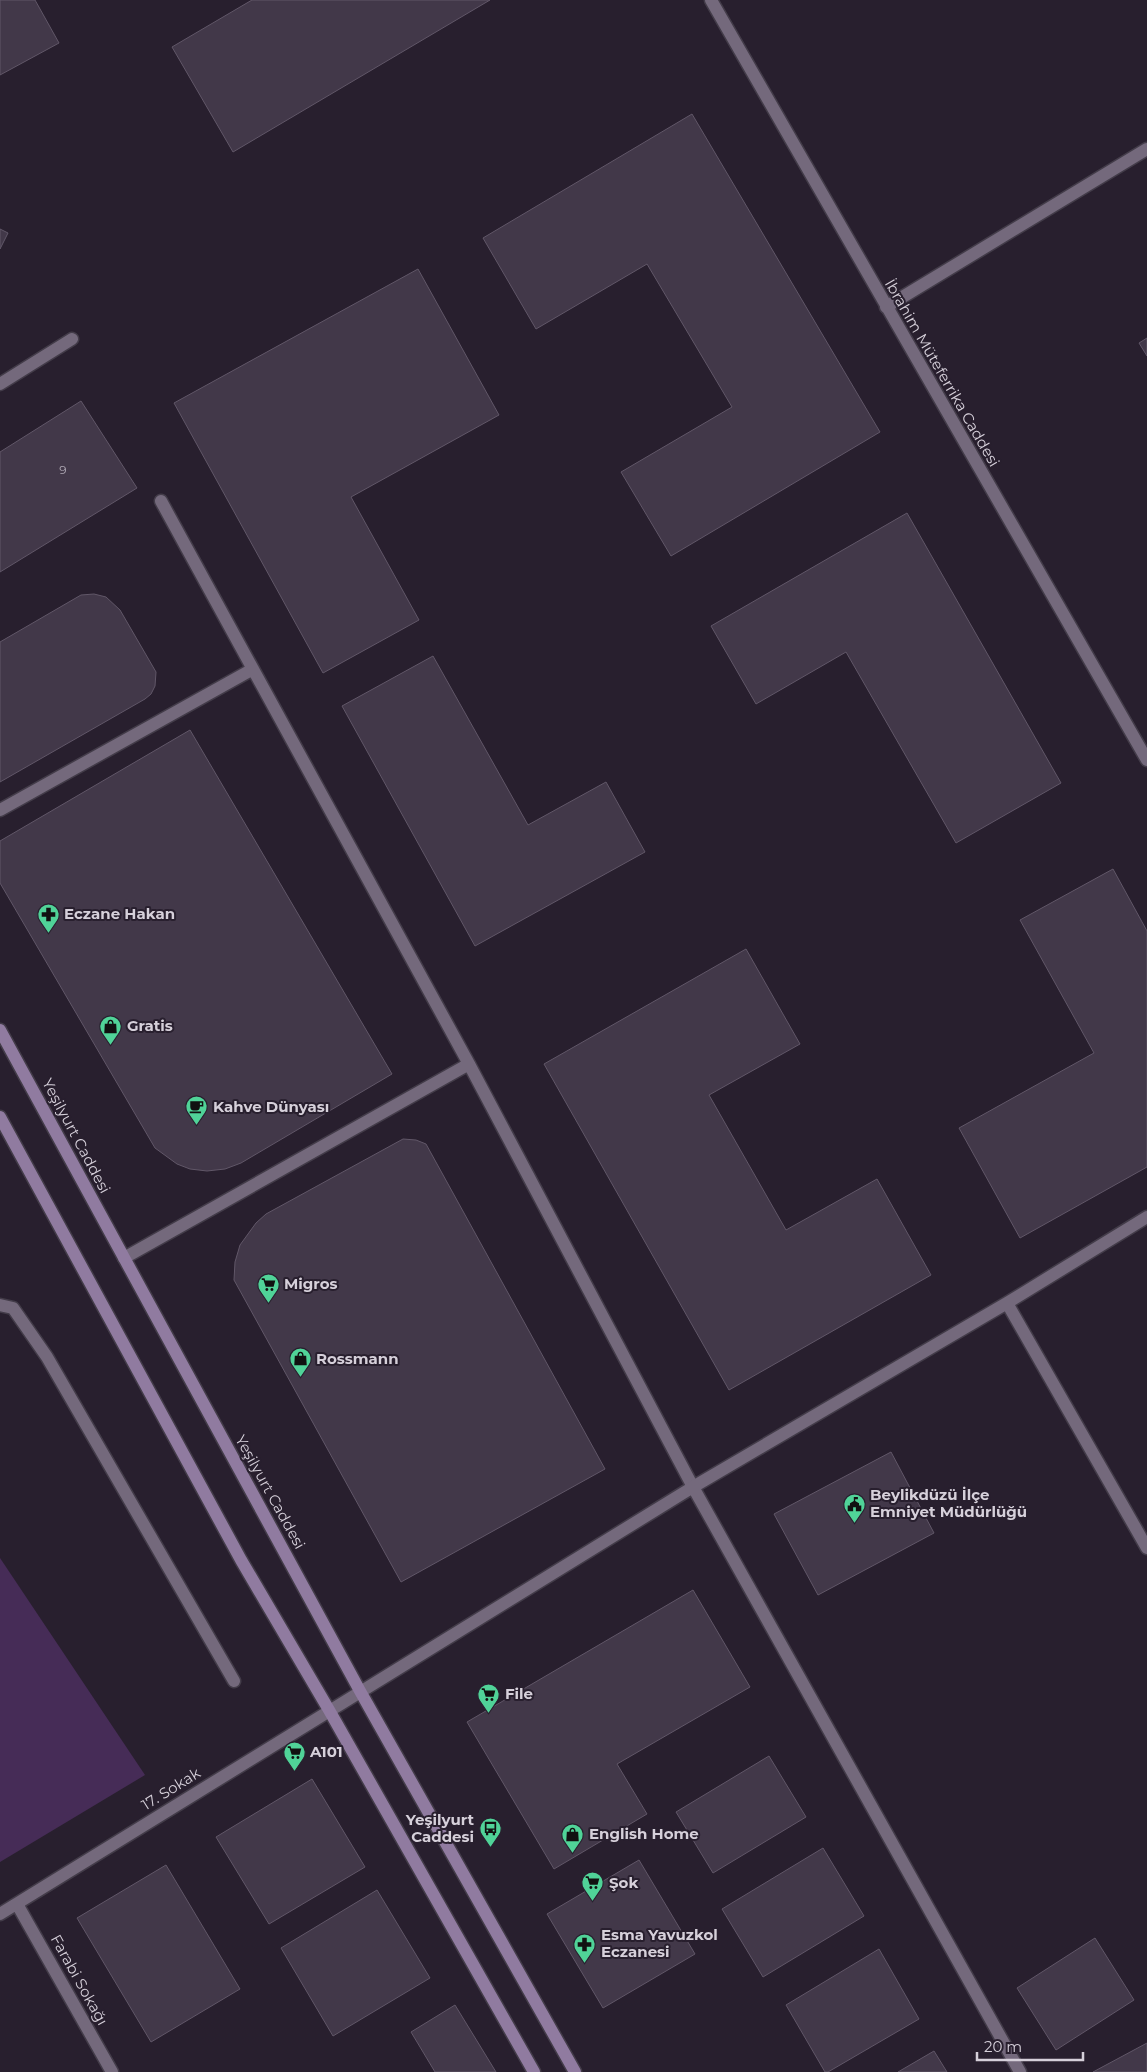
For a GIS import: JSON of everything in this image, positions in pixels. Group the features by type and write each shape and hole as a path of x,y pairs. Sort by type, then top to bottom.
{"main road":[{"name":"Yeşilyurt Caddesi","path":"0,1030 360,1691 575,2072"},
{"path":"0,1117 241,1560 329,1710 534,2072"}],"street":[{"name":"İbrahim Müteferrika Caddesi","path":"712,0 1147,760"},
{"path":"886,307 1147,149"},
{"path":"0,384 72,339"},
{"path":"160,502 469,1064 693,1487 1020,2072"},
{"path":"0,810 253,669"},
{"path":"124,1258 469,1064"},
{"name":"17. Sokak","path":"0,1914 693,1487 1007,1303 1147,1217"},
{"path":"1007,1303 1147,1548"},
{"path":"0,1305 12,1308 47,1357 234,1681"},
{"name":"Farabi Sokağı","path":"17,1904 112,2072"}],"shaded area":[{"path":"0,1558 145,1775 0,1862"}],"building":[{"path":"0,0 35,0 59,43 0,75"},
{"path":"252,0 490,0 233,152 172,47"},
{"path":"692,114 880,432 671,556 621,472 732,407 647,264 536,329 483,238"},
{"path":"0,229 8,233 0,249"},
{"path":"418,269 499,415 351,497 419,620 323,673 174,403"},
{"path":"1147,338 1147,356 1139,343"},
{"path":"81,401 137,488 0,572 0,452"},
{"path":"907,513 1061,783 956,843 846,652 756,704 711,626"},
{"path":"94,594 106,597 120,610 156,672 155,686 151,694 0,782 0,642 81,595"},
{"path":"433,656 528,825 606,782 645,852 475,946 342,706"},
{"path":"190,730 392,1074 241,1163 225,1169 207,1171 190,1169 177,1164 155,1148 0,883 0,841"},
{"path":"1113,869 1147,931 1147,1167 1020,1238 959,1128 1094,1053 1020,920"},
{"path":"746,949 800,1044 709,1095 786,1230 877,1179 931,1275 729,1390 544,1064"},
{"path":"403,1139 416,1140 426,1144 605,1469 401,1582 234,1280 235,1262 240,1245 256,1223 266,1214"},
{"name":"Beylikdüzü İlçe Emniyet Müdürlüğü","path":"891,1452 934,1533 818,1595 774,1514"},
{"path":"693,1590 750,1687 617,1764 647,1814 554,1869 467,1722"},
{"path":"769,1756 806,1817 713,1873 676,1812"},
{"path":"312,1779 365,1867 269,1924 216,1837"},
{"path":"823,1848 864,1916 763,1977 722,1909"},
{"path":"639,1860 695,1954 603,2008 547,1914"},
{"path":"166,1865 240,1989 151,2042 77,1918"},
{"path":"377,1890 430,1978 333,2036 281,1948"},
{"path":"1095,1938 1134,2000 1056,2050 1017,1988"},
{"path":"879,1949 919,2019 825,2072 786,2005"},
{"path":"455,2005 496,2072 435,2072 411,2032"},
{"path":"1147,2043 1147,2072 1093,2072"},
{"path":"934,2051 947,2072 898,2072"}],"place":[{"name":"Eczane Hakan","path":"48,933"},
{"name":"Gratis","path":"111,1045"},
{"name":"Kahve Dünyası","path":"197,1126"},
{"name":"Migros","path":"268,1303"},
{"name":"Rossmann","path":"300,1378"},
{"name":"Beylikdüzü İlçe Emniyet Müdürlüğü","path":"854,1523"},
{"name":"File","path":"489,1713"},
{"name":"A101","path":"294,1771"},
{"name":"Yeşilyurt Caddesi","path":"490,1848"},
{"name":"English Home","path":"573,1853"},
{"name":"Şok","path":"593,1902"},
{"name":"Esma Yavuzkol Eczanesi","path":"585,1963"}]}
